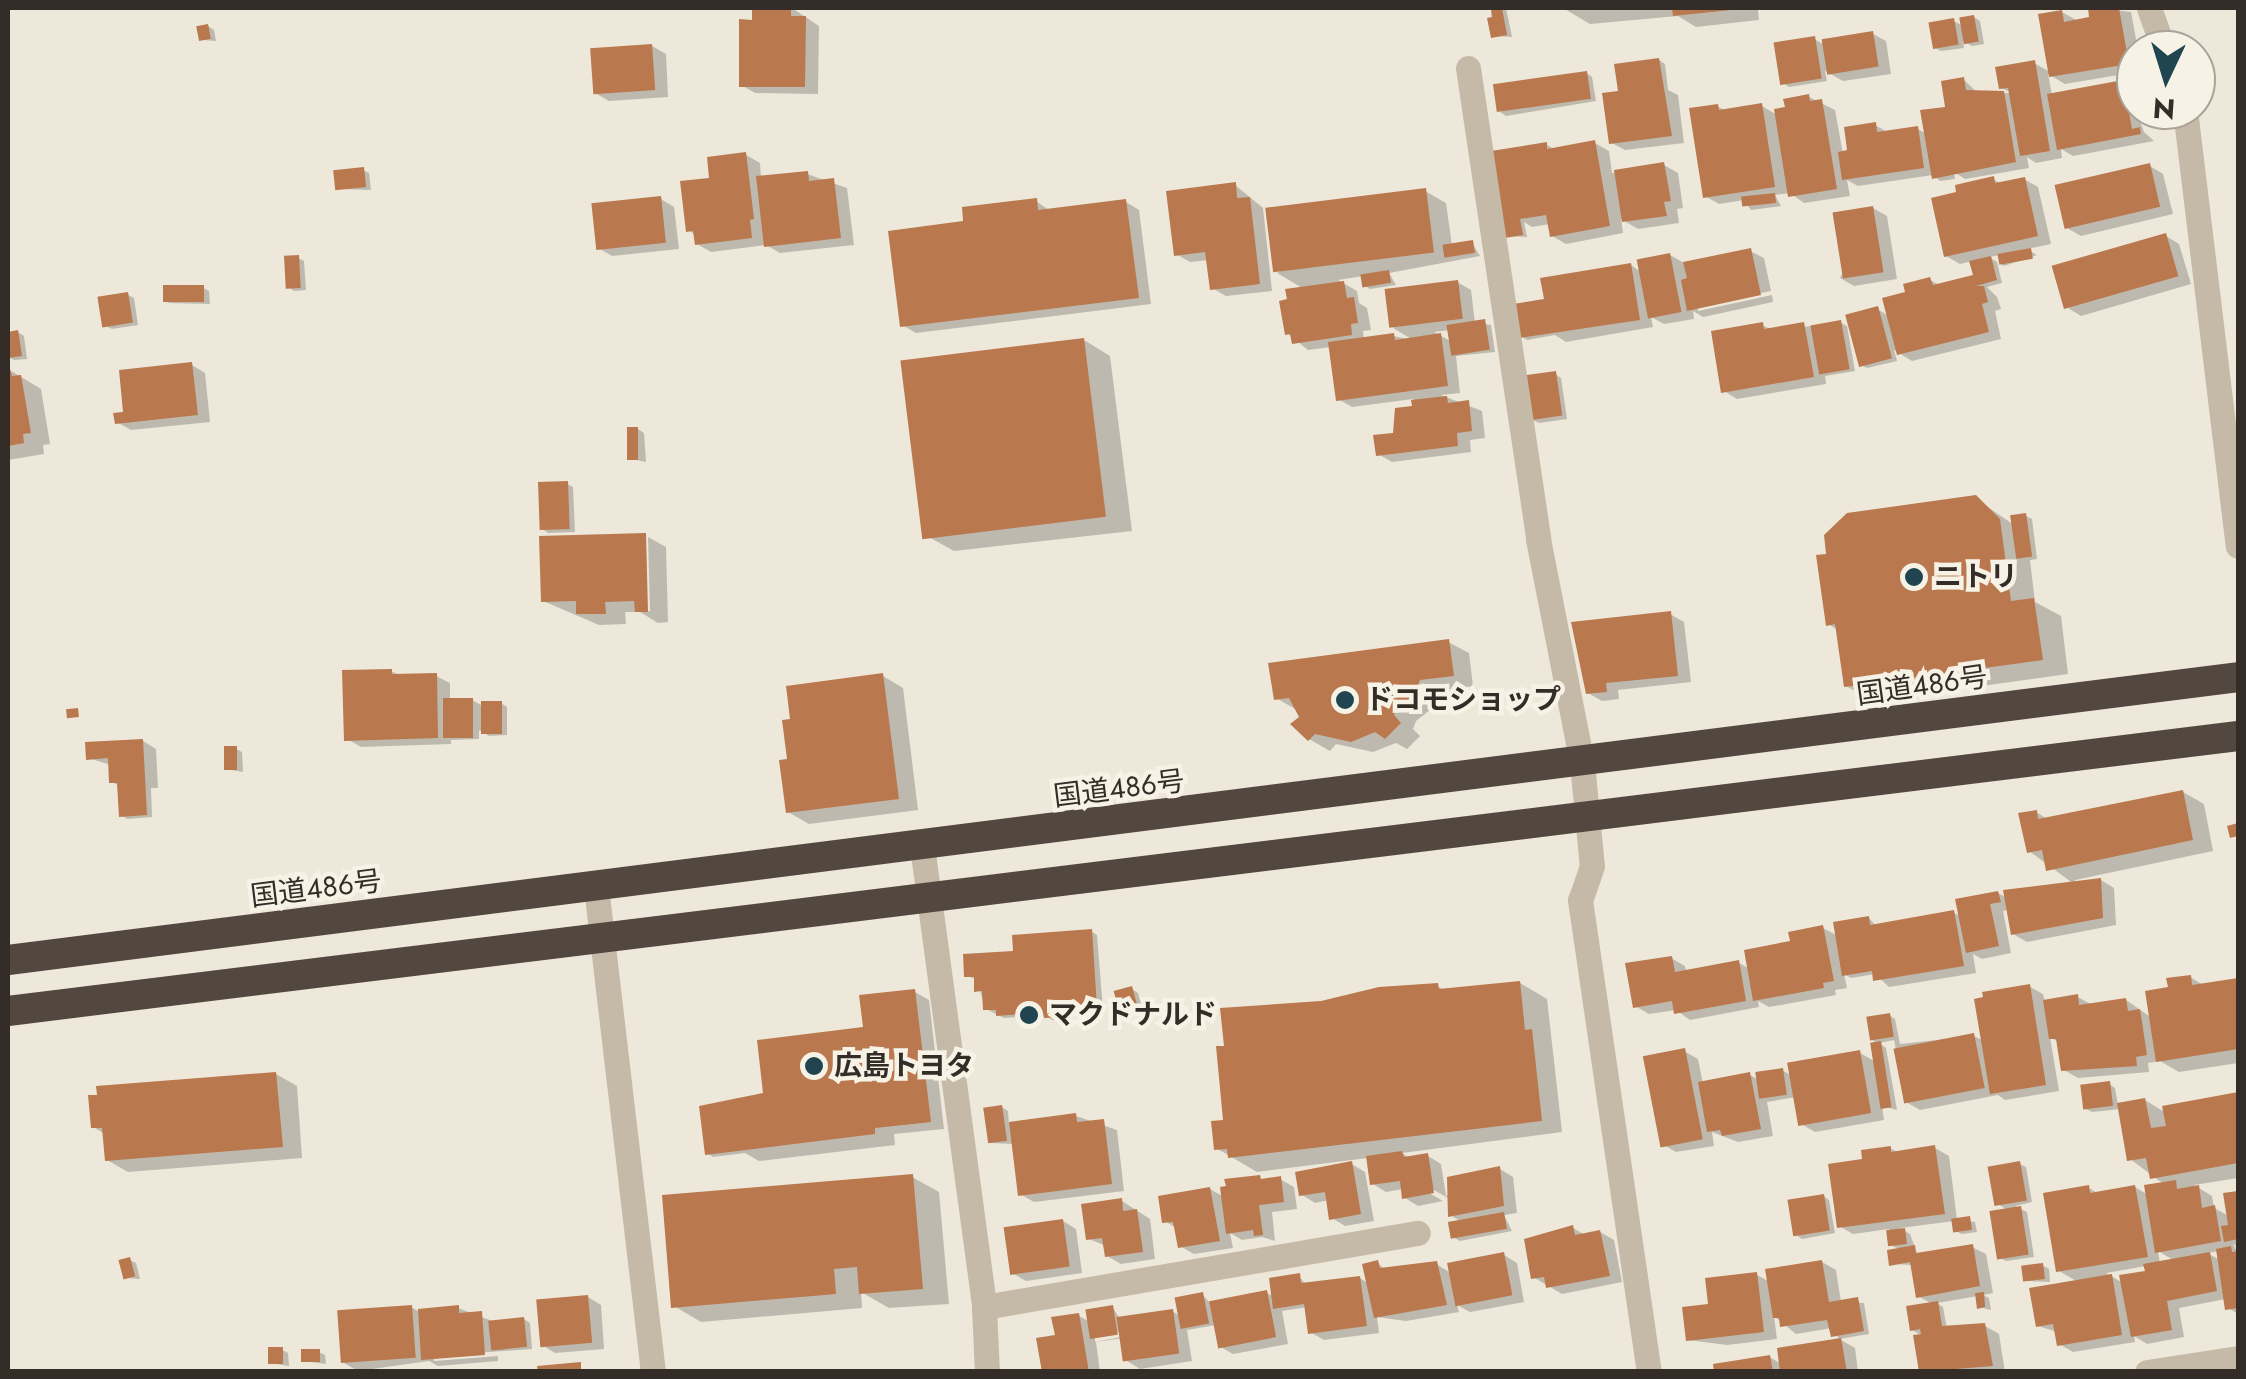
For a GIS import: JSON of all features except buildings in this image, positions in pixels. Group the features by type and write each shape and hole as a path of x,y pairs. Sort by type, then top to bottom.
{"highway":[{"name":"国道486号","path":"8,960 1582,764 2238,676"},
{"path":"8,1011 2238,736"}],"street":[{"path":"1468,68 1538,539 1582,764 1592,866 1580,900 1649,1372"},
{"path":"2187,130 2238,546"},
{"path":"922,846 932,896 984,1306 987,1372"},
{"path":"596,886 654,1372"},
{"path":"984,1306 1418,1233"},
{"path":"2147,1372 2238,1358"}],"place":[{"name":"ニトリ","path":"1914,577"},
{"name":"ドコモショップ","path":"1345,700"},
{"name":"マクドナルド","path":"1029,1015"},
{"name":"広島トヨタ","path":"814,1066"}]}
